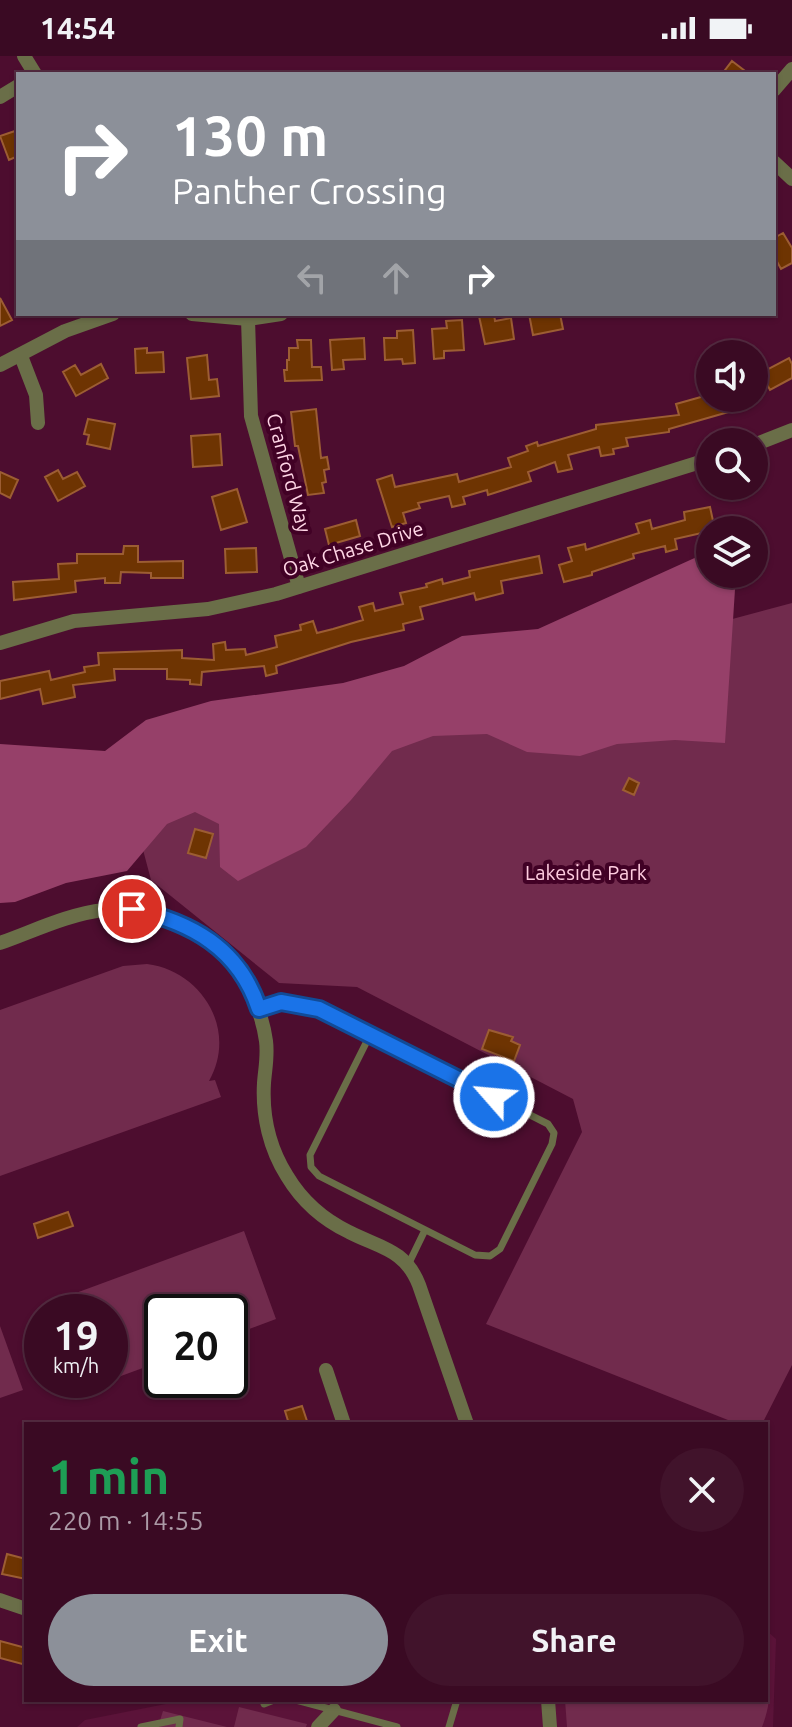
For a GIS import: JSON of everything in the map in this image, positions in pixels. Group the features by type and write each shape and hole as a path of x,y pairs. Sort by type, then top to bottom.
{"street":[{"path":"776,88 792,69"},
{"path":"776,164 792,179"},
{"path":"0,365 65,331 107,316"},
{"path":"214,316 248,319 268,316"},
{"name":"Cranford Way","path":"248,319 251,416 299,587"},
{"path":"21,356 36,395 38,423"},
{"path":"768,439 792,430"},
{"name":"Oak Chase Drive","path":"0,643 74,621 208,609 299,587 696,463"},
{"path":"0,943 93,912 132,909 178,921 215,944 242,974 259,1009 267,1044 264,1090 267,1129 286,1175 301,1197 330,1221 386,1248 409,1263 466,1422"},
{"path":"326,1370 343,1422"},
{"path":"0,1600 24,1608"},
{"path":"548,1702 550,1727"},
{"path":"318,1727 334,1710"}],"lane":[{"path":"259,1009 281,1002 319,1009 548,1124 554,1133 552,1144 500,1249 490,1256 475,1255 319,1176 311,1167 310,1155 370,1035"},
{"path":"409,1263 425,1230"},
{"path":"264,1704 269,1702"},
{"path":"304,1702 397,1727"},
{"path":"449,1727 456,1702"},
{"path":"141,1727 180,1719 179,1727"}],"shaded area":[{"path":"696,557 696,588 735,588 725,743 675,740 617,744 580,756 527,752 487,734 433,736 392,751 306,847 238,881 220,867 219,824 195,812 167,824 127,871 66,883 15,902 0,903 0,744 105,751 146,720 211,701 343,683 404,666 462,636 538,629"},
{"path":"768,1632 776,1639 773,1727 77,1727 85,1720 176,1702 768,1702"}],"green space":[{"name":"Lakeside Park","path":"792,603 792,1365 763,1422 733,1422 486,1324 582,1132 573,1099 357,987 279,983 151,880 125,782"},
{"path":"147,964 167,969 184,978 210,1006 217,1023 219,1042 217,1062 209,1081 215,1080 221,1097 0,1176 0,1010 123,966"},
{"path":"244,1231 276,1319 248,1329 248,1294 144,1294 144,1368 128,1373 128,1294 73,1294"},
{"path":"0,1326 23,1390 0,1398"},
{"path":"768,1670 770,1693 767,1710 762,1727 567,1727 565,1702 768,1702"},
{"path":"239,1707 307,1724 306,1727 234,1727"},
{"path":"163,1711 227,1727 158,1727"}],"building":[{"path":"732,61 746,72 724,72"},
{"path":"16,131 16,157 9,160 0,136"},
{"path":"783,233 792,248 792,263 781,269 776,260 776,237"},
{"path":"0,298 12,320 0,326"},
{"path":"479,316 494,316 495,321 511,318 514,339 485,344"},
{"path":"529,316 560,316 563,329 533,335"},
{"path":"462,320 464,350 444,351 444,358 434,359 432,329 447,328 446,321"},
{"path":"413,330 415,363 403,364 402,359 385,360 384,338 397,338 397,331"},
{"path":"364,338 365,359 343,360 344,369 332,370 330,340"},
{"path":"297,340 311,340 312,367 321,367 322,380 285,381 289,348 298,348"},
{"path":"147,348 147,353 163,352 164,372 136,373 135,349"},
{"path":"207,355 209,380 217,379 219,396 191,399 187,358"},
{"path":"789,358 792,378 770,390 768,369"},
{"path":"101,364 108,378 76,396 63,372 75,365 81,375"},
{"path":"696,398 696,412 728,412 669,429 669,432 626,438 628,446 613,449 614,454 601,456 599,447 568,455 572,469 558,472 555,462 528,472 531,481 488,495 487,490 463,497 465,504 452,507 449,496 418,503 420,508 403,513 406,523 392,527 377,480 392,475 395,487 457,474 459,482 511,467 508,458 528,451 526,446 537,442 538,446 596,429 596,425 679,415 676,404"},
{"path":"316,409 321,458 327,457 329,469 324,470 324,493 308,495 298,446 295,446 291,412"},
{"path":"88,419 115,424 110,449 87,444 89,435 84,434"},
{"path":"220,434 222,465 193,467 191,436"},
{"path":"58,470 63,479 77,472 85,486 58,501 45,477"},
{"path":"0,472 18,480 10,498 0,493"},
{"path":"237,489 247,522 221,530 212,497"},
{"path":"710,507 712,516 696,516 696,534 675,539 677,549 666,552 665,546 633,554 634,558 592,572 592,575 564,582 559,565 572,561 568,548 585,544 586,550 639,533 636,524 650,520 652,529 685,520 684,512"},
{"path":"356,520 360,536 329,545 325,529"},
{"path":"124,546 138,546 138,562 183,561 183,578 151,578 151,573 121,572 120,583 105,583 105,578 75,581 76,592 14,600 13,582 59,579 58,564 77,563 77,554 123,554"},
{"path":"256,548 257,572 226,573 225,549"},
{"path":"539,556 542,573 501,581 503,593 476,600 474,593 420,607 423,619 403,624 404,630 351,642 276,666 277,673 266,676 264,666 202,672 201,685 190,684 190,680 167,679 167,669 114,669 115,680 73,685 75,697 43,704 40,689 0,699 0,681 49,671 51,680 85,672 84,667 99,665 98,653 182,650 182,658 214,660 213,644 225,642 226,650 245,649 246,655 277,647 275,636 301,630 300,625 313,621 317,633 333,629 363,620 359,607 373,603 375,611 403,604 400,593 427,587 426,584 442,579 443,584 470,577 469,571"},
{"path":"629,778 639,783 634,795 623,790"},
{"path":"195,829 213,834 206,858 188,853"},
{"path":"489,1030 513,1037 511,1041 520,1045 514,1061 482,1049"},
{"path":"68,1212 73,1226 38,1238 34,1224"},
{"path":"302,1406 307,1422 288,1422 285,1411"},
{"path":"7,1554 24,1558 24,1579 2,1574"},
{"path":"0,1641 24,1647 24,1664 0,1658"}],"route":[{"path":"132,909 178,921 215,944 242,974 259,1009 281,1002 319,1009 494,1097"}]}
